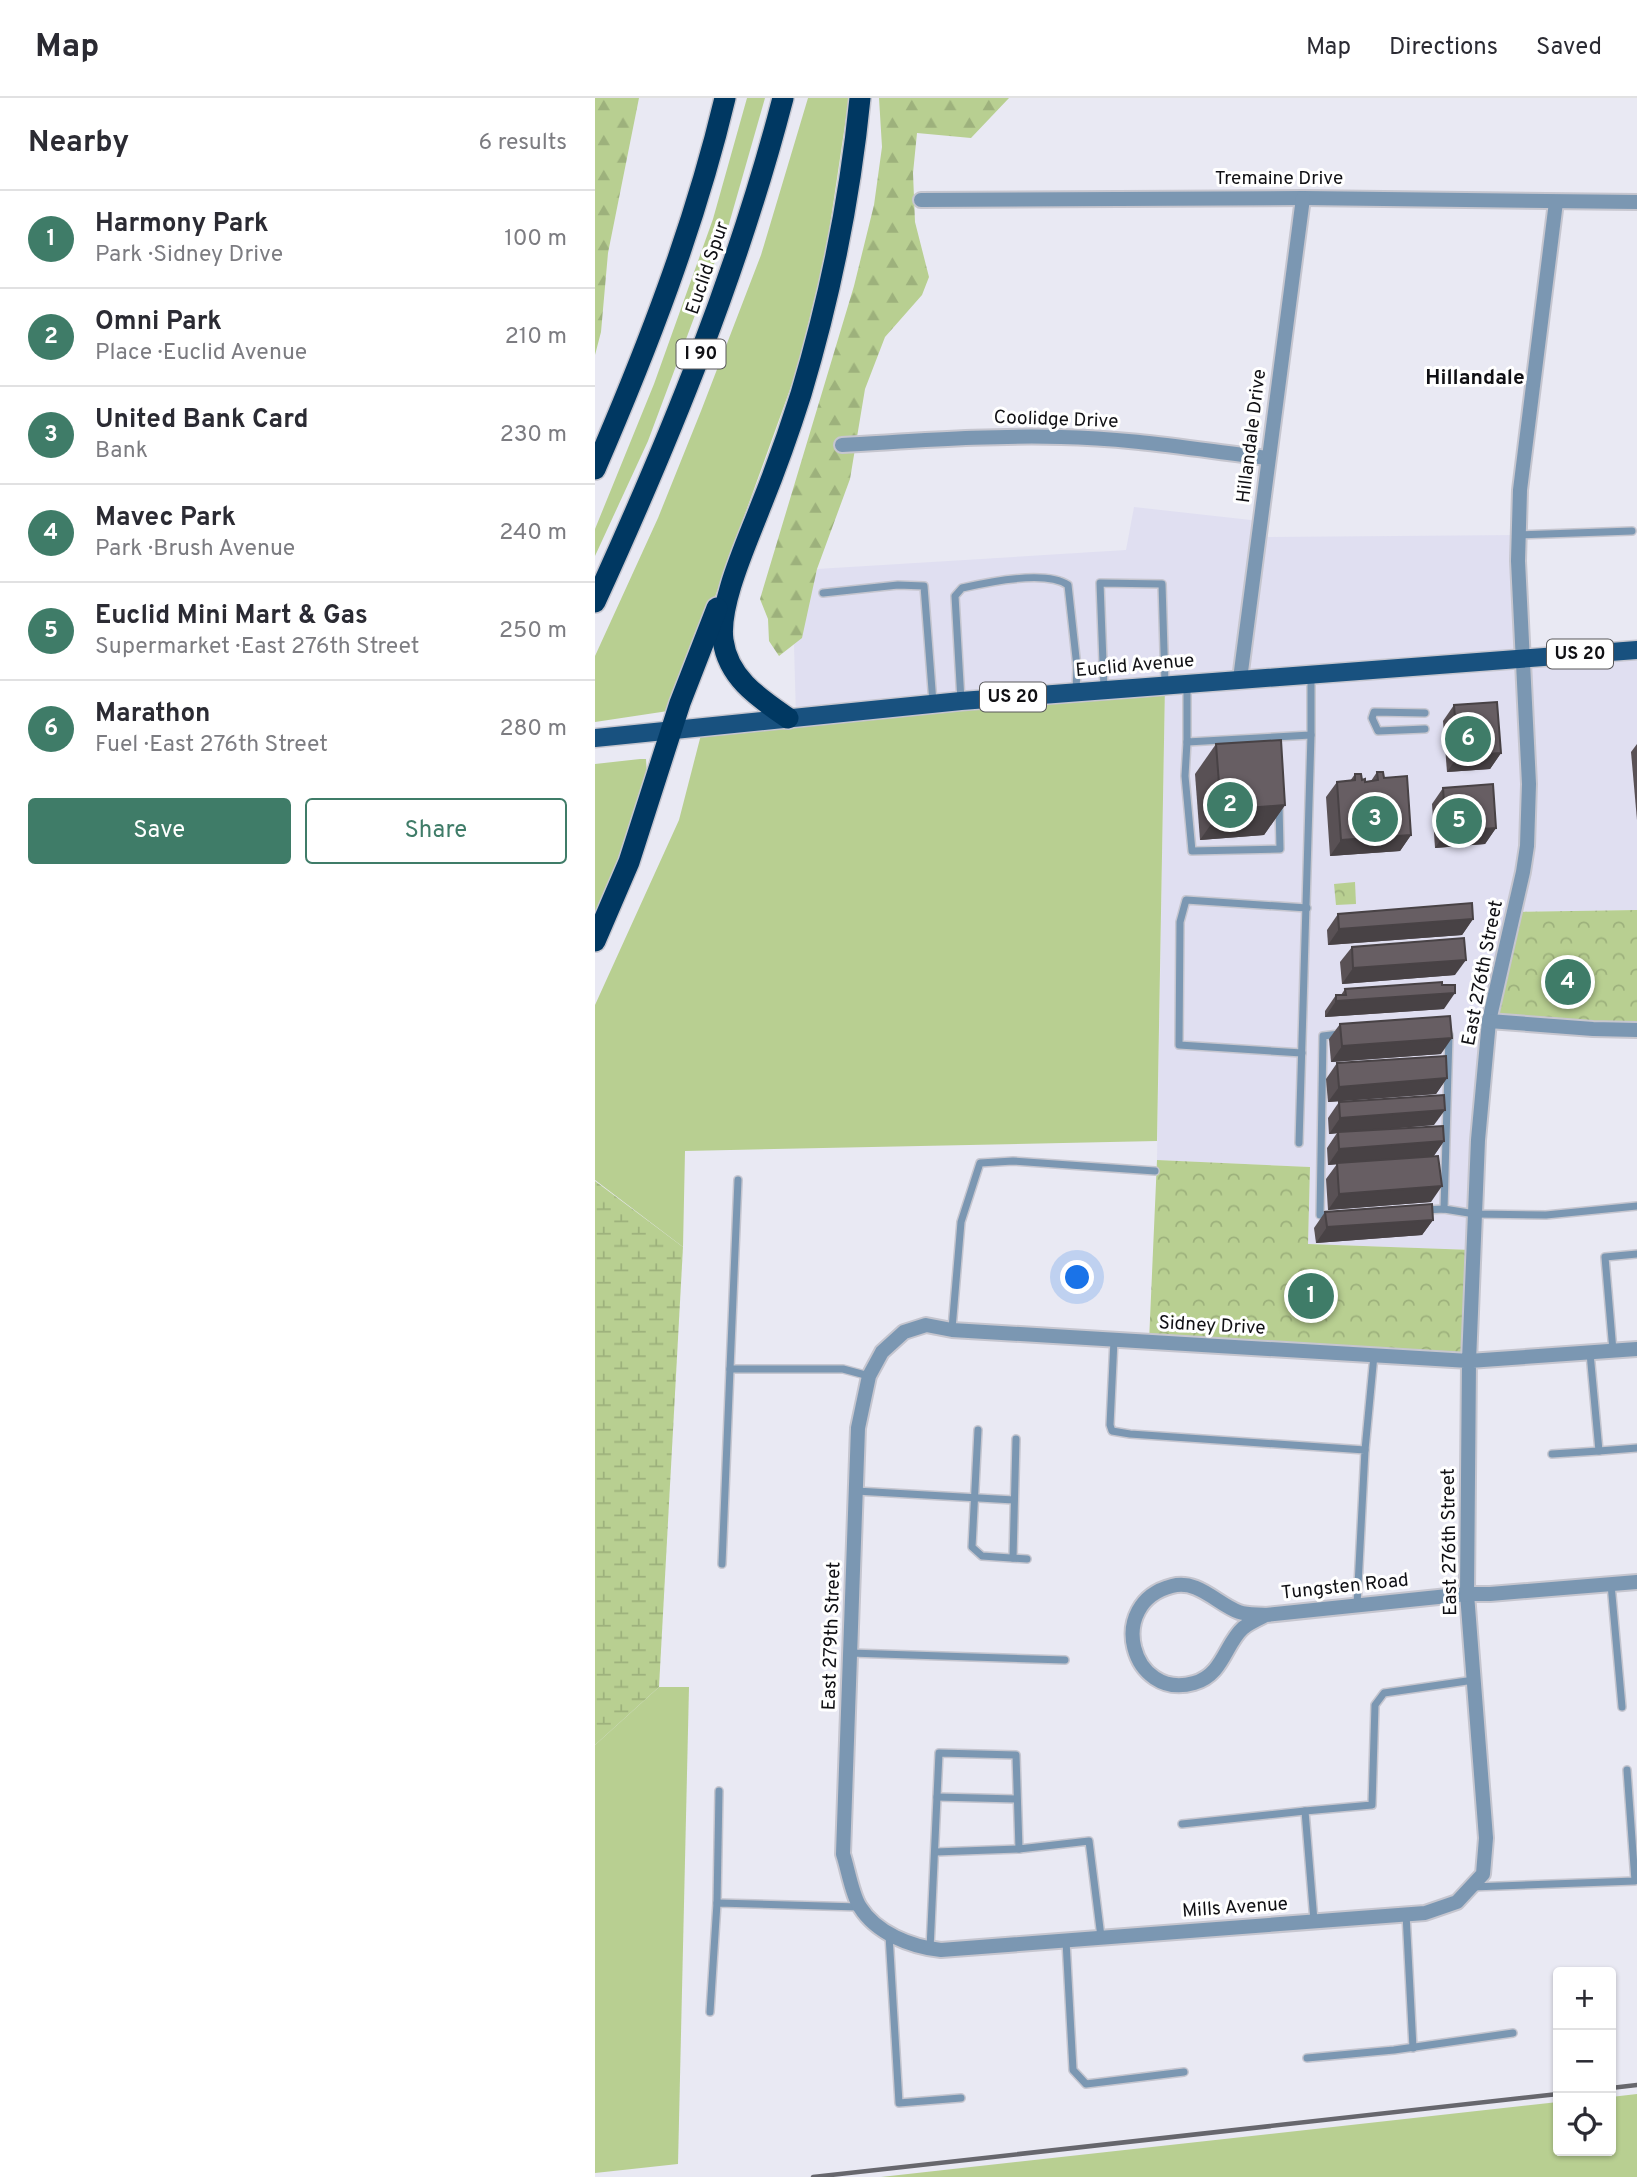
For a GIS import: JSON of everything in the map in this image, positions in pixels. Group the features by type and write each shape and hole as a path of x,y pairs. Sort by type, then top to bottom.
{"highway":[{"name":"Euclid Spur","path":"595,469 647,344 685,238 725,98"},
{"name":"Euclid Spur","path":"595,602 679,408 721,300 758,190 783,98"},
{"path":"788,718 741,682 725,652 722,624 739,563 782,451 817,339 843,225 860,98"},
{"path":"595,941 629,862 671,731 717,607 739,563"}],"main road":[{"name":"Euclid Avenue","path":"595,738 961,701 1637,650"}],"street":[{"name":"Tremaine Drive","path":"921,200 1303,198 1637,202"},
{"name":"Hillandale Drive","path":"1240,679 1303,198"},
{"name":"East 276th Street","path":"1472,1887 1483,1874 1486,1839 1467,1594 1469,1361 1478,1140 1489,1021 1527,846 1529,806 1518,561 1520,490 1556,202"},
{"name":"Coolidge Drive","path":"842,445 988,436 1062,437 1141,442 1268,458"},
{"path":"1489,1021 1637,1030"},
{"name":"East 279th Street","path":"935,1950 883,1931 859,1907 843,1854 858,1428 869,1377 882,1352 904,1332 926,1325 952,1330"},
{"name":"Sidney Drive","path":"952,1330 1469,1361 1637,1349"},
{"name":"Tungsten Road","path":"1266,1615 1241,1629 1213,1673 1196,1683 1178,1685 1160,1681 1145,1668 1134,1651 1131,1632 1136,1615 1144,1602 1157,1592 1174,1585 1200,1590 1241,1613 1266,1615 1467,1594 1637,1583"},
{"name":"Mills Avenue","path":"935,1950 1425,1913 1457,1902 1472,1887"}],"lane":[{"path":"1519,535 1632,530"},
{"path":"961,701 955,596 962,587 1031,578 1059,579 1068,585 1077,667 1076,692"},
{"path":"1104,690 1100,583 1162,584 1165,685"},
{"path":"823,593 898,585 924,586 933,704"},
{"path":"1299,1143 1311,674"},
{"path":"1187,683 1185,776 1192,851 1280,849 1279,799"},
{"path":"1425,713 1374,712 1372,718 1378,731 1425,729"},
{"path":"1187,742 1311,735"},
{"path":"1279,736 1279,749"},
{"path":"1301,1053 1179,1045 1180,922 1187,900 1307,908"},
{"path":"1444,1209 1450,1030 1447,1027"},
{"path":"1334,1215 1320,1215 1323,1035 1343,1034"},
{"path":"1433,1105 1447,1104"},
{"path":"1322,1111 1336,1110"},
{"path":"952,1330 961,1222 980,1163 1013,1161 1154,1171"},
{"path":"722,1564 738,1180"},
{"path":"1416,1210 1444,1209 1475,1214 1546,1214 1637,1206"},
{"path":"1613,1350 1605,1257 1637,1254"},
{"path":"1114,1340 1110,1425 1112,1431 1365,1450"},
{"path":"1590,1352 1598,1451"},
{"path":"1357,1605 1365,1450 1374,1355"},
{"path":"730,1369 843,1369 869,1377"},
{"path":"978,1430 972,1547 982,1556 1027,1559"},
{"path":"1013,1558 1016,1439"},
{"path":"1552,1454 1637,1448"},
{"path":"856,1491 1014,1500"},
{"path":"1611,1584 1622,1707"},
{"path":"850,1653 1065,1660"},
{"path":"1182,1824 1372,1805 1375,1705 1384,1693 1474,1680"},
{"path":"935,1950 939,1753 1016,1755 1019,1849"},
{"path":"1472,1887 1635,1881 1627,1770"},
{"path":"710,2012 717,1903 719,1791"},
{"path":"937,1797 1016,1799"},
{"path":"1305,1811 1314,1922"},
{"path":"935,1852 1019,1849 1089,1841 1101,1938"},
{"path":"717,1903 859,1907"},
{"path":"1406,1914 1413,2048"},
{"path":"889,1934 899,2103 961,2098"},
{"path":"1066,1940 1073,2070 1086,2084 1184,2072"},
{"path":"1307,2058 1413,2048 1513,2033"}],"shaded area":[{"path":"1134,507 1260,521 1259,537 1519,535 1523,657 1637,650 1637,910 1514,912 1489,1021 1473,1250 1308,1244 1310,1167 1157,1160 1165,685 796,717 794,645 817,569 1126,550"}],"green space":[{"path":"595,98 639,98 608,253 601,332 595,355"},
{"path":"747,98 765,98 729,224 648,441 595,556 595,529 654,384 713,219"},
{"path":"808,98 849,98 826,252 797,370 706,622 668,711 595,722 595,656 658,518 761,255"},
{"path":"879,98 1009,98 971,138 917,133 913,173 915,222 929,277 922,295 885,337 865,389 850,479 817,569 802,638 779,656 769,641 768,619 760,599 854,286 874,205 882,147"},
{"path":"1165,685 1157,1141 685,1151 683,1247 595,1180 595,1005 679,820 703,727"},
{"path":"646,759 647,774 618,860 595,913 595,764"},
{"path":"1355,882 1356,904 1336,905 1334,884"},
{"path":"1637,910 1637,1030 1489,1021 1514,912"},
{"path":"1157,1160 1310,1167 1308,1244 1473,1250 1469,1361 1149,1342"},
{"path":"595,1181 683,1247 659,1687 595,1745"},
{"path":"659,1687 689,1687 678,2164 595,2173 595,1745"},
{"path":"1637,2094 1637,2177 881,2177 1553,2103 1553,2156 1616,2156 1616,2096"}],"building":[{"path":"1497,702 1501,753 1458,756 1454,705"},
{"path":"1281,740 1285,805 1221,810 1216,744"},
{"path":"1377,772 1383,772 1384,778 1407,776 1411,835 1341,840 1337,782 1355,780 1355,774 1361,774 1365,782 1378,780"},
{"path":"1493,784 1496,828 1446,832 1443,788"},
{"path":"1472,903 1473,919 1339,929 1338,914"},
{"path":"1464,938 1466,960 1353,968 1352,947"},
{"path":"1442,982 1442,985 1455,985 1455,993 1336,1001 1336,995 1346,995 1345,989"},
{"path":"1450,1016 1452,1038 1342,1046 1340,1024"},
{"path":"1446,1056 1447,1078 1339,1087 1337,1063"},
{"path":"1444,1095 1445,1110 1340,1118 1339,1102"},
{"path":"1443,1126 1444,1141 1339,1149 1338,1132"},
{"path":"1438,1156 1442,1186 1339,1194 1337,1163"},
{"path":"1432,1204 1433,1220 1327,1227 1325,1212"}],"railway":[{"path":"1616,2087 1637,2085"},
{"path":"813,2177 1553,2095"}],"place":[{"name":"Marathon","path":"1468,739"},
{"name":"Omni Park","path":"1230,805"},
{"name":"United Bank Card","path":"1375,819"},
{"name":"Euclid Mini Mart & Gas","path":"1459,821"},
{"name":"Mavec Park","path":"1568,982"},
{"name":"Harmony Park","path":"1311,1296"}],"district":[{"name":"Hillandale","path":"1475,378"}]}
